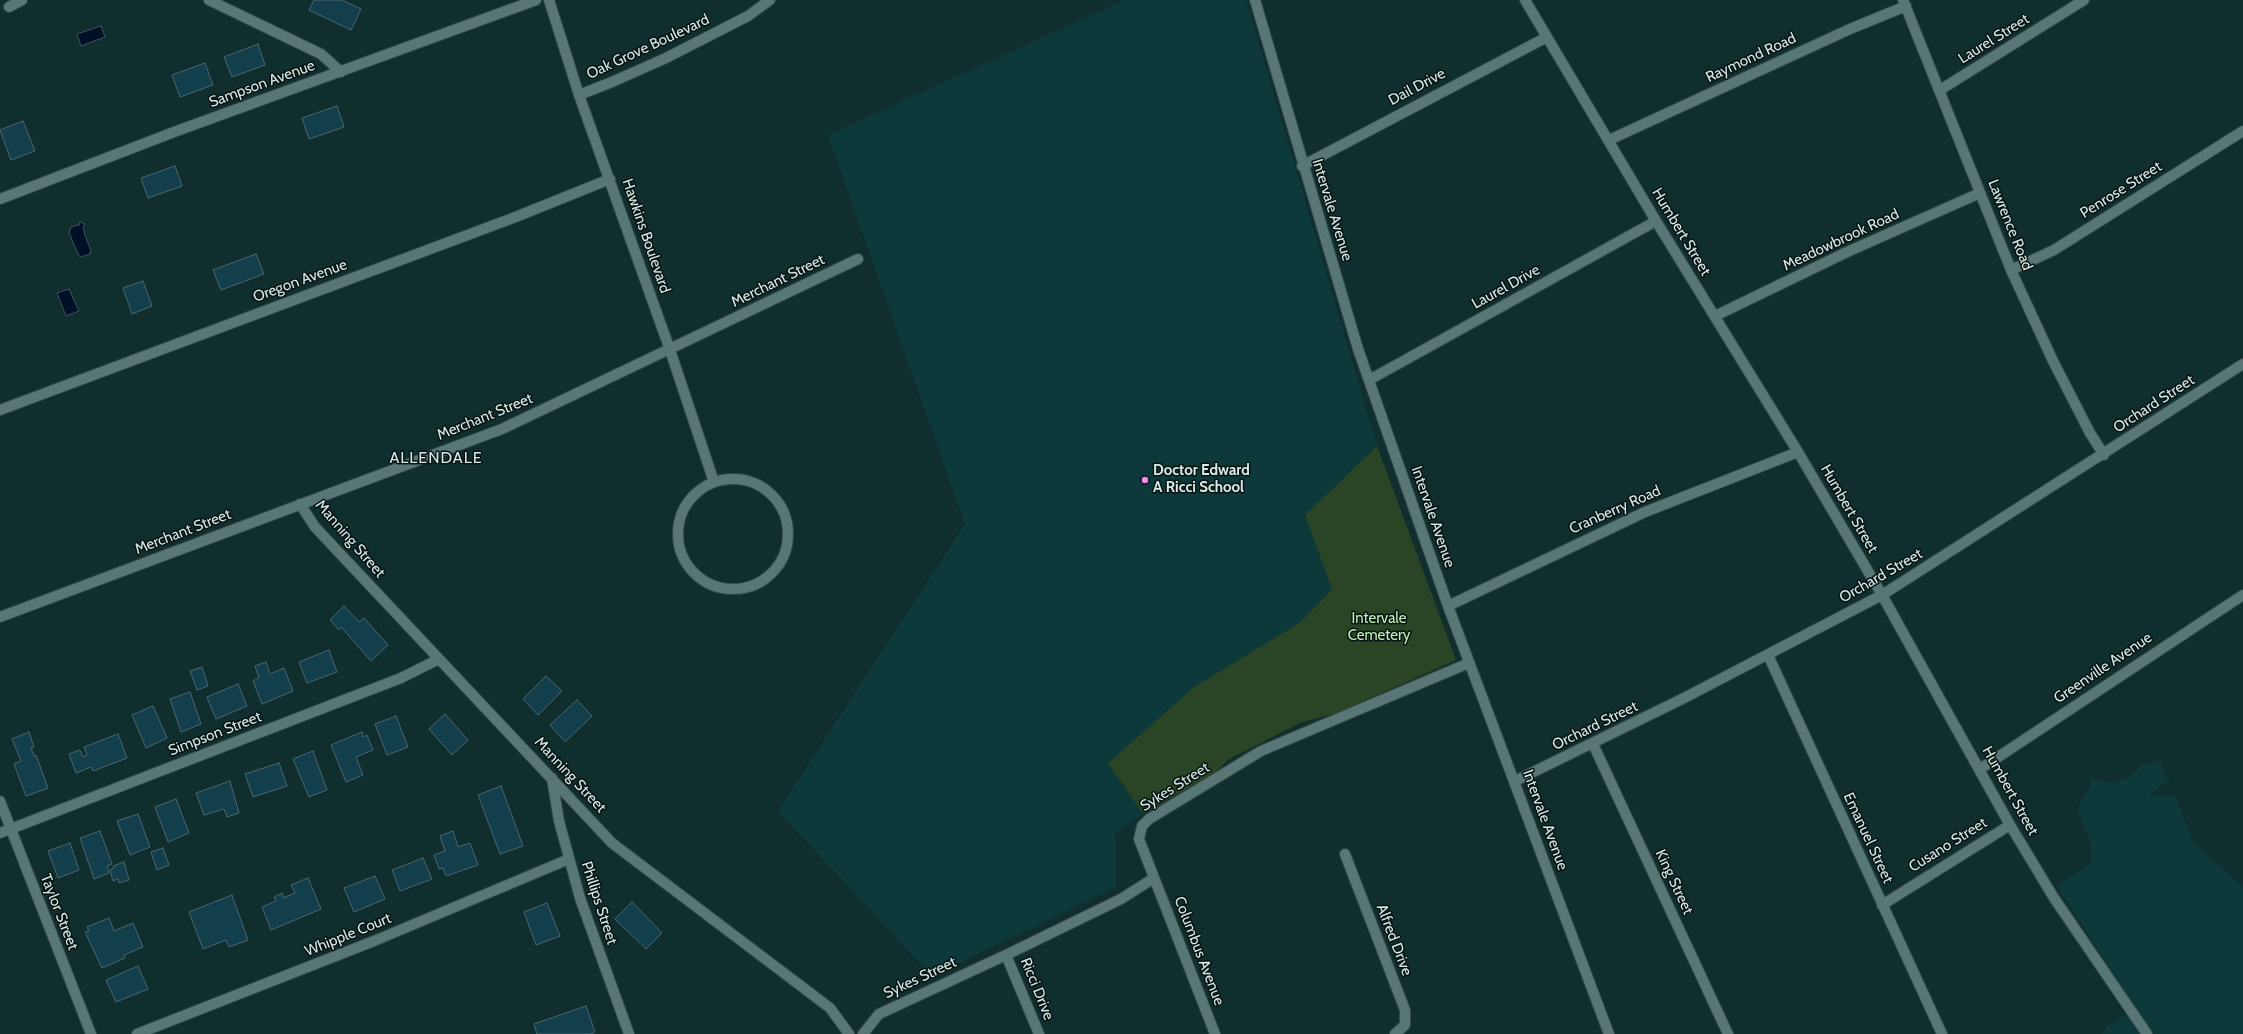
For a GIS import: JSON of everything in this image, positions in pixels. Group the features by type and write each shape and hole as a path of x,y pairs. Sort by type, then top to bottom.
{"street":[{"path":"9,7 22,0"},
{"path":"210,0 321,54 341,72"},
{"name":"Sampson Avenue","path":"0,199 174,132 536,0"},
{"name":"Hawkins Boulevard","path":"549,0 578,95 610,179 670,350 714,482"},
{"name":"Oak Grove Boulevard","path":"578,95 666,58 748,16 770,0"},
{"name":"Intervale Avenue","path":"1255,0 1302,166 1369,380 1469,663 1515,781 1571,936 1610,1034"},
{"name":"Humbert Street","path":"1525,0 1656,221 1798,452 1882,595 1980,768 2010,825 2054,898 2147,1034"},
{"name":"Laurel Street","path":"1940,90 2084,0"},
{"name":"Lawrence Road","path":"1905,3 2011,270 2053,360 2090,433 2104,455"},
{"name":"Raymond Road","path":"1609,140 1905,3"},
{"name":"Dail Drive","path":"1302,166 1547,37"},
{"name":"Penrose Street","path":"2011,270 2054,250 2243,131"},
{"name":"Oregon Avenue","path":"0,410 513,218 610,179"},
{"name":"Meadowbrook Road","path":"1715,316 1847,252 1980,193"},
{"name":"Laurel Drive","path":"1369,380 1656,221"},
{"name":"Merchant Street","path":"0,617 502,429 858,259"},
{"name":"Orchard Street","path":"1515,781 1593,744 1882,595 2104,455 2243,364"},
{"name":"Cranberry Road","path":"1448,606 1645,512 1798,452"},
{"path":"728,478 742,479 756,484 768,492 778,502 784,515 788,529 787,544 782,557 775,570 764,579 751,586 737,589 723,588 709,584 697,576 687,565 680,552 678,524 682,510 690,498 701,488 714,482 728,478"},
{"name":"Manning Street","path":"300,504 316,527 438,659 612,843 830,1008 849,1034"},
{"name":"Greenville Avenue","path":"1980,768 2243,595"},
{"name":"Emanuel Street","path":"1768,655 1942,1034"},
{"name":"Simpson Street","path":"0,834 401,678 438,659"},
{"name":"Sykes Street","path":"863,1034 879,1014 1006,955 1121,899 1154,878 1139,839 1142,826 1149,818 1261,752 1469,663"},
{"name":"King Street","path":"1593,744 1728,1034"},
{"name":"Phillips Street","path":"552,778 559,821 580,898 629,1034"},
{"name":"Taylor Street","path":"0,801 91,1034"},
{"name":"Cusano Street","path":"1882,904 2010,825"},
{"name":"Alfred Drive","path":"1345,854 1405,1010 1405,1025 1395,1034"},
{"name":"Whipple Court","path":"137,1034 374,941 569,859"},
{"name":"Columbus Avenue","path":"1154,878 1215,1034"},
{"name":"Ricci Drive","path":"1006,955 1039,1034"}],"shaded area":[{"name":"Doctor Edward A Ricci School","path":"1124,0 1246,0 1377,446 1305,515 1332,589 1301,622 1194,687 1108,763 1143,814 1115,832 1116,887 932,976 778,811 965,524 828,135"},
{"path":"101,26 105,37 81,46 77,34"},
{"path":"80,222 85,224 83,227 91,251 90,254 81,257 79,256 69,233 71,227 79,225"},
{"path":"69,289 79,311 66,316 57,293"},
{"path":"2160,760 2166,775 2170,779 2151,793 2152,797 2172,794 2177,799 2192,841 2243,887 2243,1034 2102,1034 2107,1027 2136,1008 2057,886 2091,863 2091,843 2077,809 2089,789 2091,778 2113,783 2131,776 2142,765"}],"green space":[{"name":"Intervale Cemetery","path":"1377,446 1456,660 1334,714 1302,722 1229,759 1214,773 1143,814 1108,763 1194,687 1301,622 1332,589 1305,515"}],"building":[{"path":"314,0 342,0 361,9 351,30 309,10"},
{"path":"258,44 265,65 232,77 224,57"},
{"path":"205,63 213,85 180,97 172,75"},
{"path":"337,106 344,127 309,139 302,118"},
{"path":"23,121 35,151 11,160 0,130"},
{"path":"175,166 182,186 148,198 141,178"},
{"path":"256,254 264,274 221,290 213,270"},
{"path":"143,281 152,306 132,314 123,288"},
{"path":"344,606 359,622 364,618 388,645 371,661 341,627 339,630 330,620"},
{"path":"329,650 337,672 307,683 299,662"},
{"path":"266,662 270,674 284,668 293,691 262,704 253,681 259,678 255,666"},
{"path":"202,667 208,686 197,690 190,671"},
{"path":"546,676 562,691 538,715 523,699"},
{"path":"238,684 247,706 216,719 207,697"},
{"path":"190,692 201,724 181,732 170,699"},
{"path":"577,700 592,716 565,742 550,725"},
{"path":"153,706 167,738 146,748 132,715"},
{"path":"445,714 468,740 452,755 429,729"},
{"path":"396,716 408,747 387,755 375,724"},
{"path":"29,732 34,747 31,748 34,756 36,755 48,788 26,796 14,764 21,761 12,739"},
{"path":"362,732 363,737 367,735 373,750 356,757 363,775 346,782 331,745"},
{"path":"118,734 127,758 93,771 91,767 76,773 69,754 80,750 83,757 87,755 84,747"},
{"path":"313,751 327,790 309,797 293,759"},
{"path":"279,763 287,786 253,797 245,774"},
{"path":"230,781 239,813 227,817 224,809 204,815 196,793"},
{"path":"501,786 523,846 500,854 478,795"},
{"path":"176,799 189,833 168,842 155,807"},
{"path":"138,814 150,847 130,855 117,821"},
{"path":"100,831 112,864 107,866 109,873 94,879 80,838"},
{"path":"453,831 458,847 470,843 478,865 446,876 443,868 439,869 434,855 445,851 440,836"},
{"path":"70,843 79,870 58,878 48,851"},
{"path":"163,848 169,865 157,870 151,852"},
{"path":"423,858 432,879 400,891 392,870"},
{"path":"124,862 129,880 119,883 118,879 113,881 110,870 114,868 113,866"},
{"path":"375,876 385,899 354,912 344,888"},
{"path":"308,878 321,909 271,930 262,907 276,901 274,897 282,893 283,898 295,893 291,885"},
{"path":"232,895 248,940 229,947 226,940 203,949 189,912"},
{"path":"632,902 662,933 646,949 615,919"},
{"path":"547,903 560,936 536,945 524,912"},
{"path":"109,918 114,931 133,923 143,947 124,955 125,958 102,968 85,932 89,931 87,927"},
{"path":"138,966 148,989 116,1002 106,980"},
{"path":"586,1006 595,1032 591,1034 537,1034 534,1024"}],"place":[{"name":"Doctor Edward A Ricci School","path":"1145,480"}],"district":[{"name":"ALLENDALE","path":"436,458"}]}
